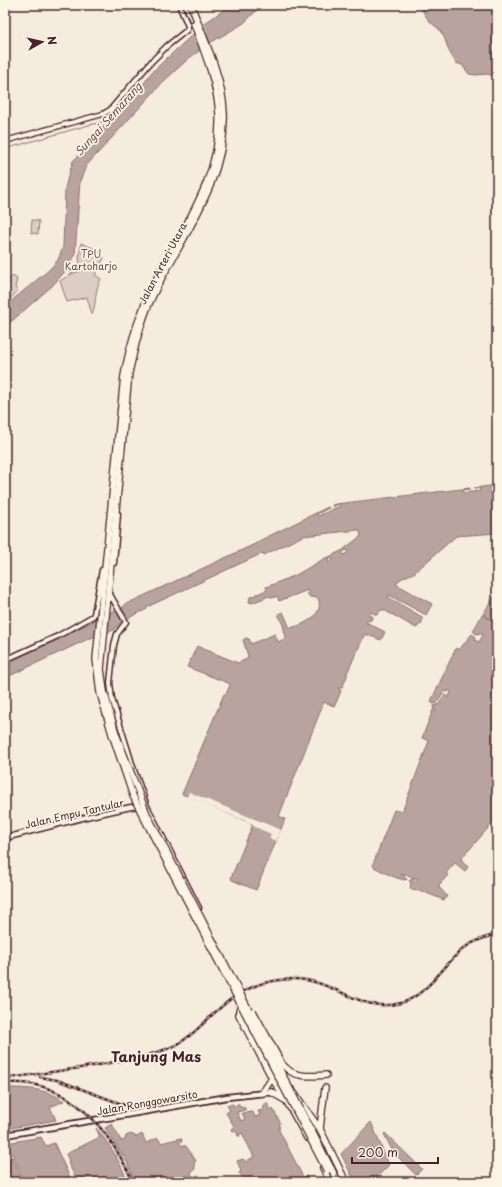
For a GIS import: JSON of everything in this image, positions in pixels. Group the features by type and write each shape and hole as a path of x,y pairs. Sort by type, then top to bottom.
{"highway":[{"name":"Jalan Arteri Utara","path":"187,5 196,23"},
{"name":"Jalan Arteri Utara","path":"114,734 103,706 97,681 96,659 101,642 107,592 127,384 136,340 153,297 199,212 214,178 222,144 224,111 219,80 209,58 191,5"},
{"name":"Jalan Arteri Utara","path":"107,592 102,581 116,490"},
{"path":"114,734 137,803 203,932 329,1170 338,1182"},
{"path":"114,734 147,814 329,1170 332,1182"},
{"path":"203,932 208,948 269,1067 271,1076 269,1083 262,1093"},
{"path":"240,994 258,1019 282,1064 290,1072 306,1075 326,1075"},
{"path":"246,1001 239,1010 239,1015 271,1076 332,1182"},
{"path":"320,1129 320,1117 325,1088"},
{"path":"292,1089 320,1129 346,1182"},
{"path":"271,1092 287,1102"}],"main road":[{"name":"Jalan Ronggowarsito","path":"5,1135 227,1097 292,1089"}],"street":[{"path":"5,141 103,114 110,110 151,62 167,46 187,30 188,26 179,5"},
{"path":"116,490 120,492 107,592 120,609 126,622 117,634 114,645 110,689 135,773 147,806 292,1089"},
{"path":"5,660 58,636 93,616 102,581"},
{"name":"Jalan Empu Tantular","path":"5,838 90,816 131,807 147,806"}],"green space":[{"path":"32,220 39,221 38,234 31,233"},
{"name":"TPU Kartoharjo","path":"81,243 98,250 104,258 95,275 101,279 97,288 95,306 92,315 87,297 67,302 60,281 71,274 81,271 79,258"},
{"path":"13,276 17,279 15,288 18,291 5,303 5,283"}],"shaded area":[{"path":"231,5 267,5 257,10 244,23 210,43 188,59 163,82 86,166 80,181 75,255 69,267 52,286 5,327 5,306 49,270 58,260 63,247 65,189 73,161 91,144 104,125 113,118 133,93 141,88 151,73 205,23"},
{"path":"419,5 497,5 497,77 487,74 469,74 462,65 456,63 439,29 429,21"},
{"path":"497,485 497,533 456,536 415,572 402,578 396,584 432,604 426,615 389,595 388,597 422,617 422,623 416,628 384,610 381,610 377,615 371,612 369,616 372,616 372,619 369,621 368,620 366,623 385,632 381,640 365,634 347,673 342,688 338,688 341,691 336,703 334,706 324,702 279,816 285,819 256,890 232,880 231,878 253,824 182,794 224,694 226,694 230,685 187,667 197,646 238,663 247,659 248,656 243,640 246,638 249,639 251,644 275,634 278,642 286,638 283,625 278,614 283,612 290,628 307,622 319,609 318,598 310,597 308,595 308,590 279,601 277,596 272,598 269,596 252,603 249,602 250,597 267,590 266,587 296,575 327,557 329,563 333,560 329,557 343,550 344,552 342,553 344,555 348,552 344,549 361,536 360,531 303,536 147,607 147,609 122,621 114,630 88,639 5,678 5,663 92,622 97,617 122,608 126,604 257,543 328,507 329,508 317,514 318,516 340,506 339,504 333,507 332,505 336,504 470,488 463,490 463,493 480,491 479,488 474,488"},
{"path":"497,592 497,818 461,859 468,867 465,871 455,863 446,873 448,875 438,886 447,896 444,900 419,890 412,890 410,887 411,883 409,881 412,879 417,881 418,879 401,873 400,874 404,875 407,879 398,878 374,867 373,864 394,810 402,812 429,741 422,738 433,710 435,712 436,710 433,709 434,706 439,704 445,694 448,698 451,692 449,690 448,692 444,691 437,703 433,704 431,701 456,648 459,650 472,634 476,637 475,640 479,642 483,635 480,633 476,634 473,631 482,615 493,621 483,614"},
{"path":"5,1089 31,1089 45,1092 64,1101 50,1107 56,1120 5,1129"},
{"path":"267,1103 269,1109 273,1109 280,1122 279,1130 303,1177 306,1176 309,1182 247,1182 239,1173 241,1171 237,1161 243,1159 246,1162 254,1157 242,1133 238,1136 236,1131 231,1129 234,1126 226,1113 230,1110 227,1106 233,1104 234,1106 237,1106 237,1104 239,1104 240,1107 245,1108 245,1110 237,1112 241,1121 245,1119 242,1113 253,1112 255,1117 260,1115 258,1111 263,1110 263,1105"},
{"path":"371,1122 389,1165 372,1182 355,1182 341,1154"},
{"path":"112,1124 121,1141 125,1140 126,1136 131,1134 137,1137 142,1134 146,1143 158,1138 161,1143 181,1138 182,1141 179,1142 181,1145 186,1146 196,1161 194,1163 195,1169 191,1173 193,1177 198,1175 206,1182 135,1182 127,1162 105,1128"},
{"path":"96,1128 106,1140 122,1167 128,1182 78,1182 68,1163 69,1161 66,1154 100,1137"},
{"path":"385,1133 422,1169 416,1175 393,1152 384,1134"},
{"path":"41,1137 46,1146 54,1143 72,1182 25,1182 7,1143"},
{"path":"5,1152 8,1159 12,1157 23,1182 5,1182"}],"pier":[{"path":"189,792 281,830 276,841 269,838 271,834 253,826 253,824 187,797"}],"waterway":[{"path":"183,5 194,32"},
{"name":"Sungai Semarang","path":"5,149 85,126 109,122"}],"railway":[{"path":"5,1079 101,1064 139,1057 161,1051 176,1045 188,1037 226,1003 238,995 252,987 266,982 284,979 302,979 318,983 368,1003 378,1005 401,1003 411,999 427,987 464,948 475,941 497,934"},
{"path":"40,1077 57,1080 127,1106"},
{"path":"9,1083 31,1084 51,1090 69,1099 86,1112 113,1145 133,1182"}],"district":[{"name":"Tanjung Mas","path":"156,1056"}]}
